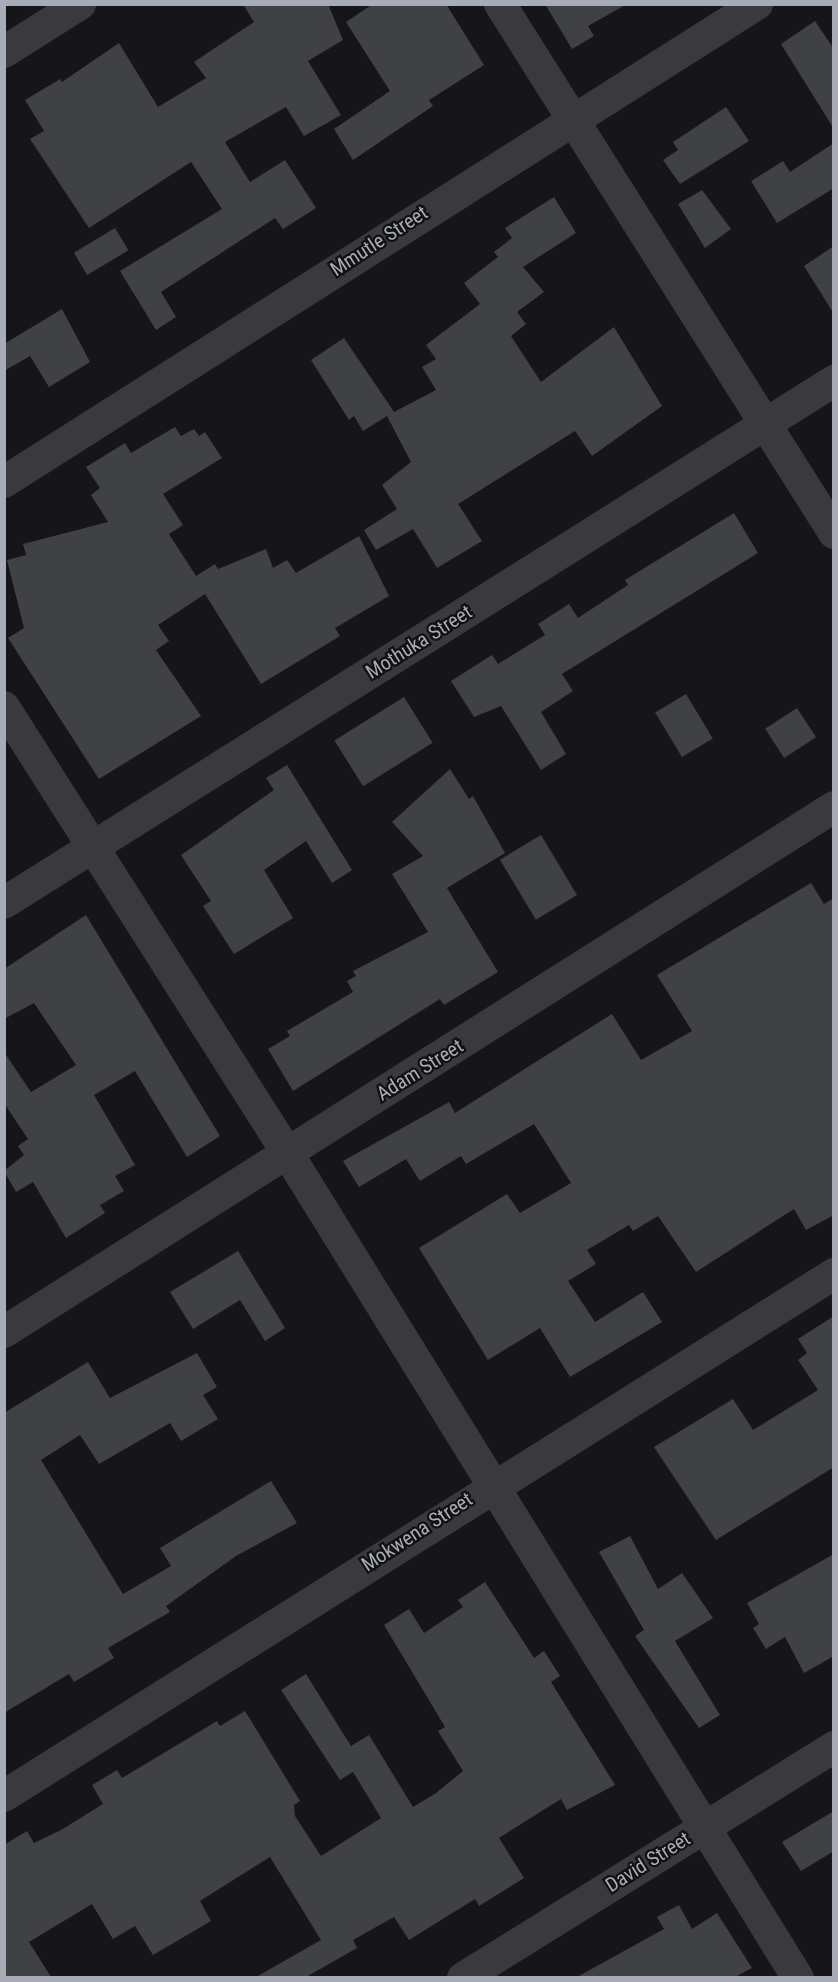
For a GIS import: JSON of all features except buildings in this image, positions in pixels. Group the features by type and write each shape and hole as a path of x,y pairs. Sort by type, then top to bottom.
{"street":[{"path":"4,52 80,4"},
{"path":"500,4 834,533"},
{"name":"Mmutle Street","path":"4,482 572,118 757,4"},
{"name":"Mothuka Street","path":"4,903 834,381"},
{"path":"4,707 288,1154 798,1977"},
{"name":"Adam Street","path":"4,1332 834,807"},
{"name":"Mokwena Street","path":"4,1796 493,1484 834,1274"},
{"name":"David Street","path":"463,1977 834,1747"}]}
